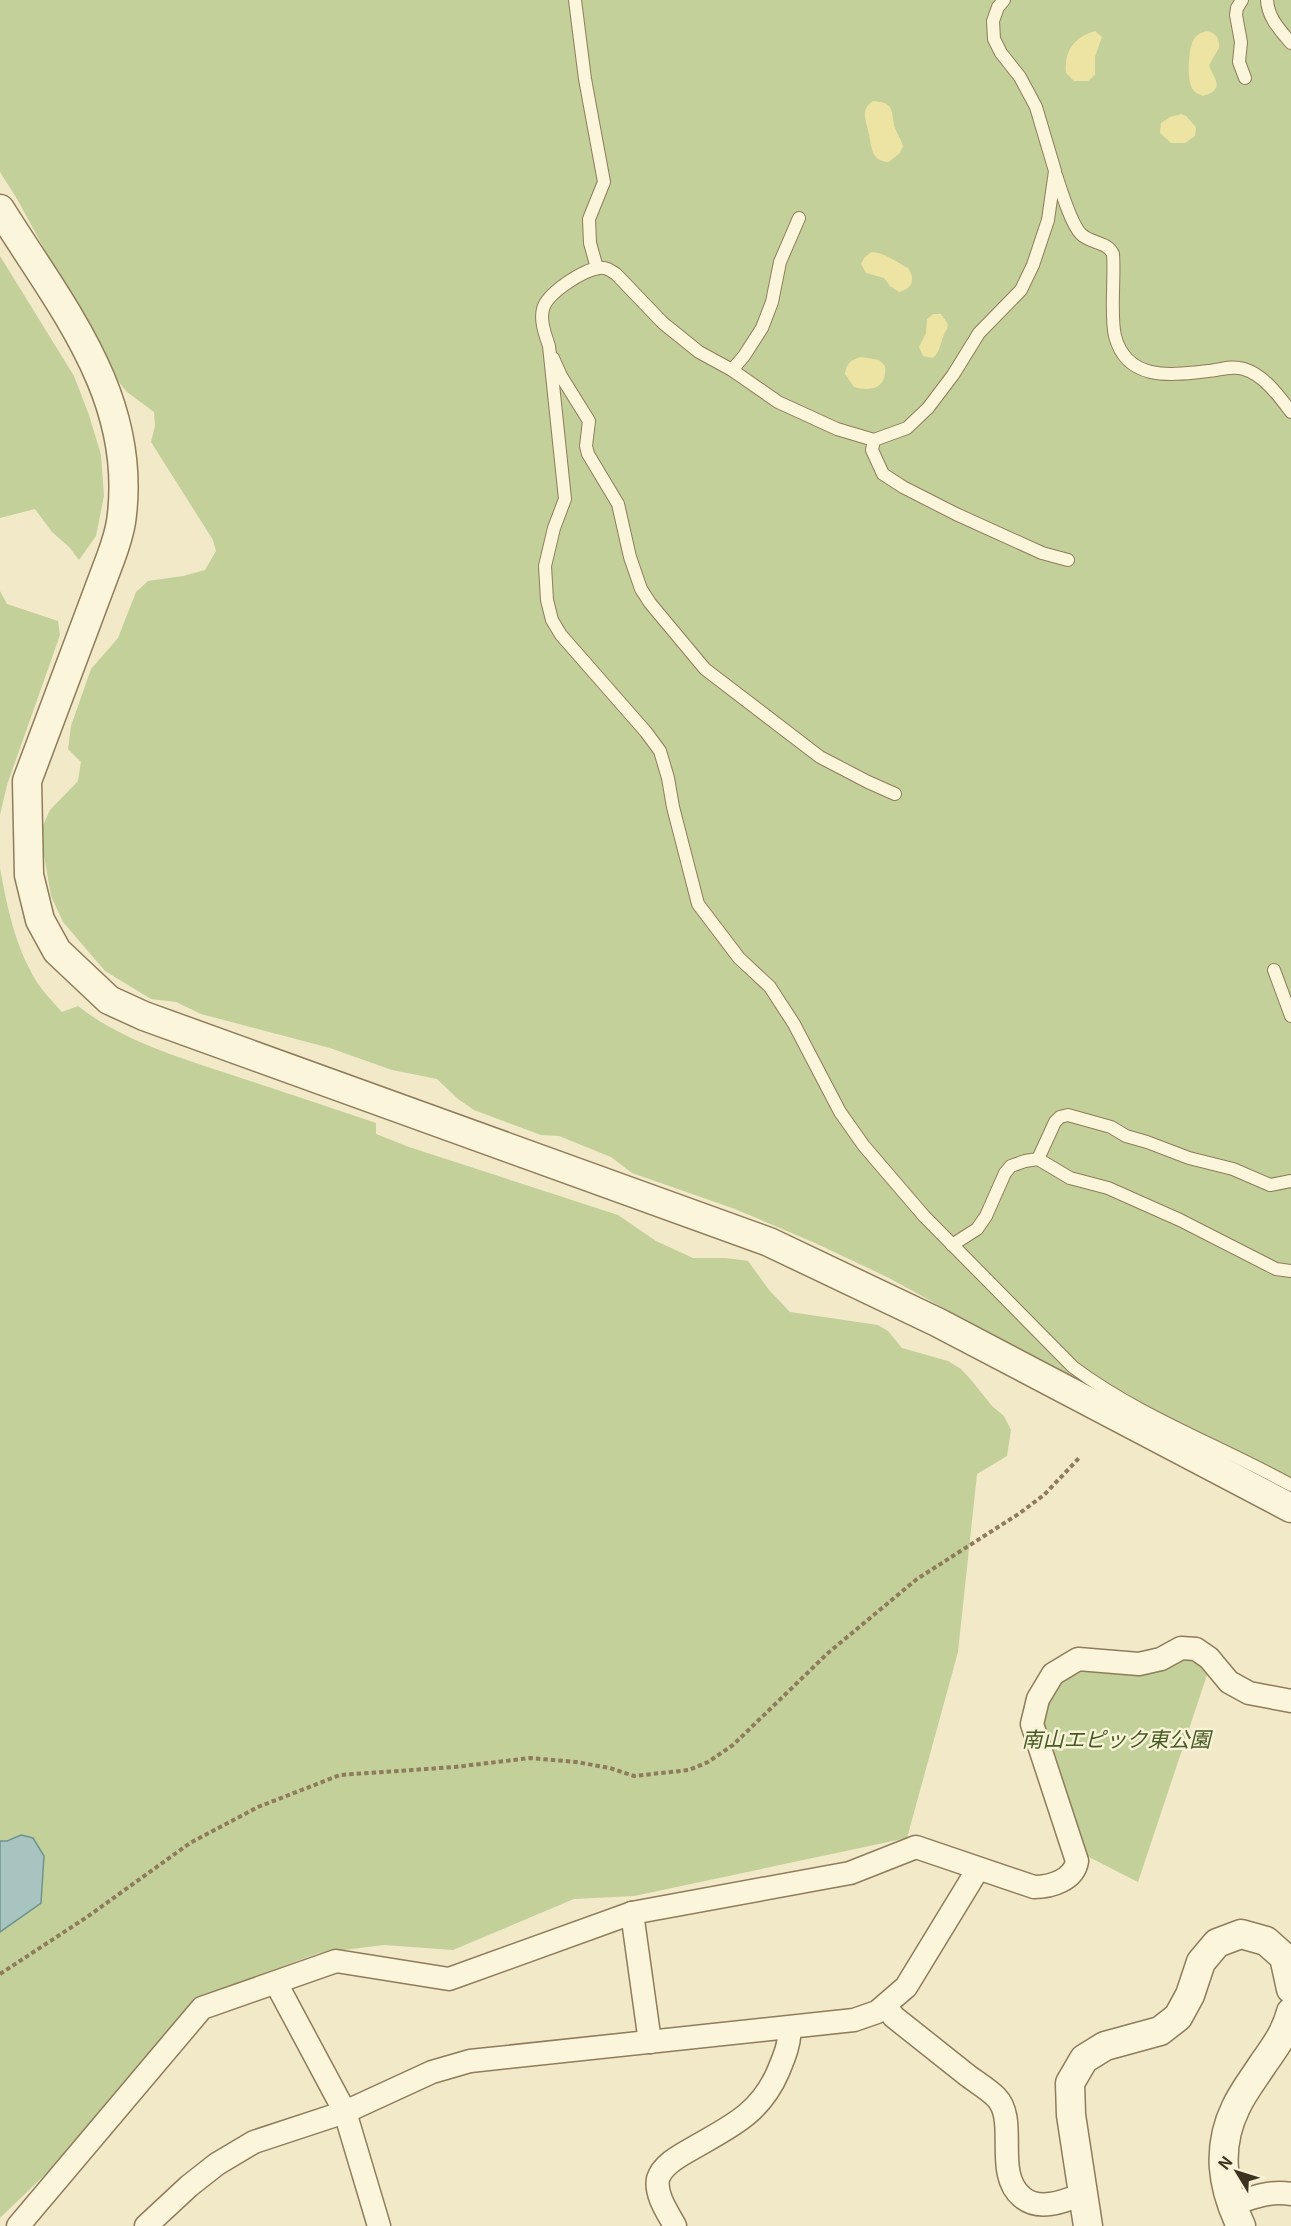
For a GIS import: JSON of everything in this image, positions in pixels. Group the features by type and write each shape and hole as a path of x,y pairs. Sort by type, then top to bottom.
{"street":[{"path":"0,209 79,333 110,398 118,427 123,462 120,524 111,557 27,781 29,875 40,920 57,951 109,1000 144,1016 770,1242 937,1322 1291,1508"},
{"path":"18,2226 202,2008 336,1961 449,1979 632,1913 850,1872 916,1847 1034,1887 1045,1887 1069,1876 1076,1867 1075,1851 1032,1724 1038,1699 1053,1674 1078,1659 1139,1664 1161,1659 1181,1648 1196,1649 1209,1658 1229,1682 1249,1693 1291,1701"},
{"path":"146,2226 189,2186 217,2164 254,2142 345,2112 432,2072 470,2061 790,2028 854,2020 877,2012 906,1988 978,1869"},
{"path":"632,1913 650,2042"},
{"path":"1088,2226 1071,2115 1070,2083 1084,2059 1105,2046 1160,2031 1178,2017 1190,1995 1201,1962 1217,1943 1241,1934 1266,1941 1284,1957 1291,1989"},
{"path":"276,1983 345,2112 379,2226"},
{"path":"885,2006 894,2017 998,2098 1005,2125 1008,2176 1013,2190 1026,2200 1039,2205 1061,2202 1083,2194"},
{"path":"1291,2012 1286,2029 1236,2107 1225,2140 1223,2172 1236,2216 1262,2194 1282,2192 1291,2194"},
{"path":"675,2226 659,2191 658,2180 663,2169 676,2158 735,2123 761,2102 771,2089 789,2047 790,2028"}],"lane":[{"path":"575,0 585,79 604,182 589,219 590,243 597,268"},
{"path":"1004,0 998,7 993,21 994,39 1001,53 1020,77 1036,107 1055,171 1077,230 1090,241 1105,244 1113,254 1115,336 1128,359 1148,372 1163,375 1230,367 1243,369 1266,383 1291,412"},
{"path":"1242,0 1236,15 1241,42 1239,62 1245,78"},
{"path":"1267,0 1269,12 1274,21 1291,43"},
{"path":"895,794 820,757 776,725 752,703 705,669 650,603 641,589 630,557 618,504 588,454 586,446 589,421 561,376 542,323 543,307 558,288 597,268 607,268 616,274 663,323 699,352 732,370 778,402 837,429 874,440 907,428 928,408 980,333 1021,290 1034,265 1048,220 1055,171"},
{"path":"732,370 762,328 772,302 780,262 799,218"},
{"path":"549,346 565,499 554,528 545,566 547,600 552,620 561,635 660,751 698,904 739,958 770,987 794,1024 840,1112 864,1146 924,1216 1073,1367 1099,1387 1173,1427 1260,1467 1291,1485"},
{"path":"874,440 872,450 883,474 903,487 1042,553 1068,560"},
{"path":"1274,970 1291,1017"},
{"path":"1038,1159 1055,1122 1060,1117 1068,1115 1111,1127 1126,1136 1189,1158 1233,1169 1270,1185 1291,1181"},
{"path":"952,1245 977,1229 986,1216 1005,1173 1011,1166 1038,1159 1070,1178 1108,1188 1180,1220 1276,1269 1291,1271"}],"path":[{"path":"0,1974 87,1917 190,1843 258,1807 340,1775 455,1767 530,1758 576,1762 609,1768 634,1776 689,1770 708,1762 733,1745 828,1653 917,1579 1028,1507 1044,1495 1080,1457"}],"green space":[{"path":"0,0 1291,0 1291,1498 994,1341 942,1307 887,1277 815,1243 735,1209 632,1173 611,1157 559,1136 541,1135 474,1110 458,1099 437,1079 392,1070 330,1048 201,1014 176,1002 151,999 105,971 63,922 51,896 40,832 50,810 78,781 81,762 68,749 71,726 91,669 118,638 136,592 148,581 205,570 216,551 213,540 151,442 155,426 154,412 127,392 113,375 0,172"},
{"path":"0,256 74,376 101,455 104,496 96,536 79,560 69,547 52,532 35,509 0,518"},
{"path":"0,591 7,604 58,621 60,635 7,785 0,815"},
{"path":"0,868 9,911 22,953 38,983 62,1012 78,1006 113,1029 152,1047 376,1123 376,1134 409,1147 618,1215 656,1241 693,1258 748,1261 769,1290 790,1312 878,1325 888,1331 902,1348 948,1361 961,1369 992,1406 1004,1416 1011,1430 1007,1456 977,1474 958,1652 907,1838 634,1896 574,1899 453,1950 384,1945 319,1953 199,1997 125,2087 54,2166 0,2218 0,1932 41,1903 44,1856 33,1838 23,1837 0,1841"},
{"name":"南山エピック東公園","path":"1183,1654 1197,1657 1208,1672 1138,1882 1085,1855 1042,1722 1054,1688 1081,1667"}],"sand":[{"path":"1095,31 1102,37 1095,57 1095,75 1088,81 1074,81 1066,73 1069,52 1076,41"},
{"path":"1206,31 1217,36 1219,48 1209,65 1216,83 1215,90 1203,96 1191,87 1189,65 1190,50 1194,39"},
{"path":"873,101 886,104 891,109 895,128 903,146 900,153 889,162 879,159 872,149 865,112"},
{"path":"1181,114 1196,127 1195,136 1185,143 1171,143 1160,133 1161,123"},
{"path":"871,252 886,256 908,268 912,276 910,286 899,292 884,278 866,273 861,264"},
{"path":"933,314 941,314 948,324 938,352 933,358 923,356 919,347 926,333 927,319"},
{"path":"862,357 879,360 885,366 884,379 877,387 867,389 854,387 845,374 850,362"}],"water":[{"path":"21,1835 33,1838 44,1856 41,1903 0,1932 0,1841 7,1841"}]}
